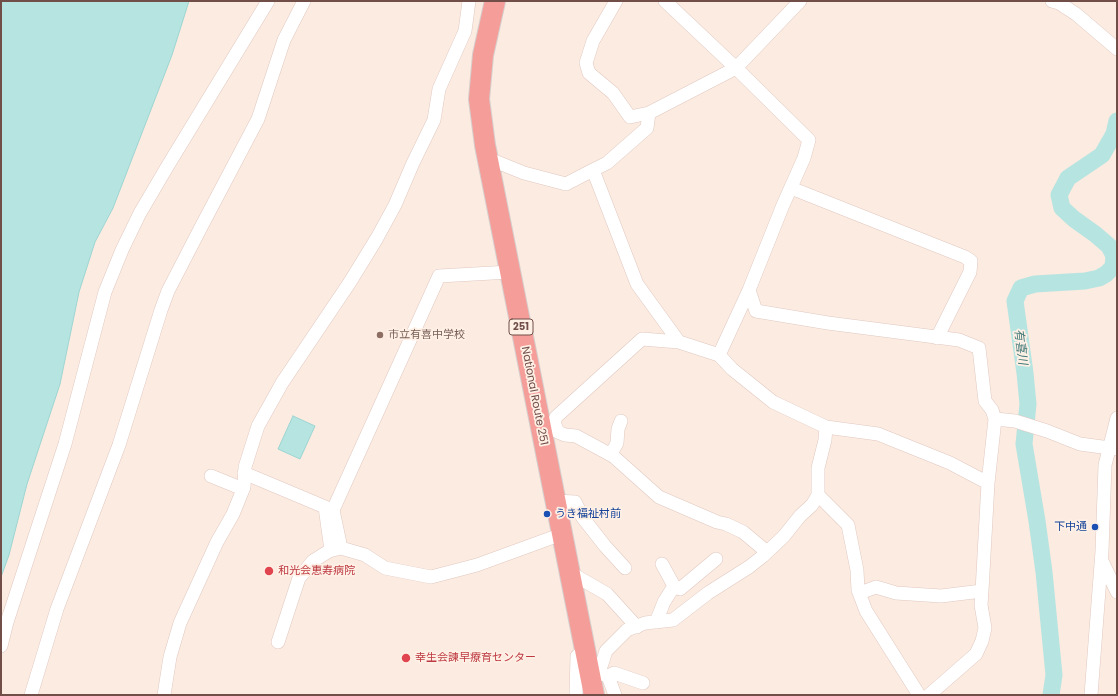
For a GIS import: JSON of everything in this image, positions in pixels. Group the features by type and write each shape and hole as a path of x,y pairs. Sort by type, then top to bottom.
{"highway":[{"name":"National Route 251","path":"495,1 483,55 479,99 487,158 585,651 599,675 594,695"}],"street":[{"path":"1,646 7,622 65,444 105,292 122,250 140,213 268,1"},
{"path":"31,695 36,675 58,609 119,445 168,291 258,119 284,40 304,1"},
{"path":"164,695 170,657 180,623 217,542 233,514 243,489 245,467 258,426 282,383 350,282 395,205 434,120 439,89 465,32 469,1"},
{"path":"616,1 593,41 586,64 589,73 613,93 630,117 649,113 736,68 800,1"},
{"path":"665,1 809,140 804,158 749,290 719,355"},
{"path":"1052,1 1060,3 1076,14 1117,49"},
{"path":"487,158 524,173 566,184 607,163 647,128 649,113"},
{"path":"593,170 637,284 679,342"},
{"path":"791,188 965,257 971,261 970,272 937,338"},
{"path":"336,549 333,510 439,276 510,272"},
{"path":"749,290 756,311 828,323 960,340 979,348 985,401 992,410 995,419 988,483 981,605 985,628 982,641 976,654 929,695"},
{"path":"767,552 743,532 659,497 611,454 576,436 564,435 558,432 554,423 556,417 642,339 679,342 719,355 732,370 774,402 826,427 878,434 950,463 988,483"},
{"path":"1091,695 1101,559 1105,465 1113,448 1117,418"},
{"path":"995,419 1015,421 1047,431 1080,444 1113,448"},
{"path":"611,454 617,443 618,429 622,421"},
{"path":"599,675 606,651 627,630 645,623 673,620 708,593 749,567 784,536 800,516 812,505 818,496 818,468 825,440 826,427"},
{"path":"244,473 325,507 336,549"},
{"path":"211,476 243,489"},
{"path":"818,496 848,525 857,570 858,590 866,611 919,695"},
{"path":"555,501 575,502 583,518 624,568"},
{"path":"278,642 299,578 313,561 336,549 365,556 384,568 431,577 477,565 562,534"},
{"path":"662,564 674,586 680,589 716,559"},
{"path":"1101,559 1117,592"},
{"path":"569,572 607,594 636,626"},
{"path":"593,585 608,580"},
{"path":"656,622 664,602 674,586"},
{"path":"860,593 876,587 896,593 921,593 941,596 982,591"},
{"path":"576,695 577,656 585,651"},
{"path":"599,675 614,673 643,683"},
{"path":"599,675 615,695"}],"water":[{"path":"1,1 189,1 172,55 113,208 95,242 79,292 60,384 27,484 9,555 1,577"},
{"path":"293,416 315,426 300,459 278,449"}],"waterway":[{"name":"有喜川","path":"1051,695 1054,675 1044,572 1024,444 1028,404 1015,301 1021,288 1035,284 1085,281 1099,278 1113,267 1114,256 1109,246 1062,208 1059,195 1068,178 1102,155 1114,134 1117,121"}],"place":[{"name":"市立有喜中学校","path":"380,335"},
{"name":"うき福祉村前","path":"547,514"},
{"name":"下中通","path":"1095,527"},
{"name":"和光会恵寿病院","path":"269,571"},
{"name":"幸生会諫早療育センター","path":"406,658"}]}
